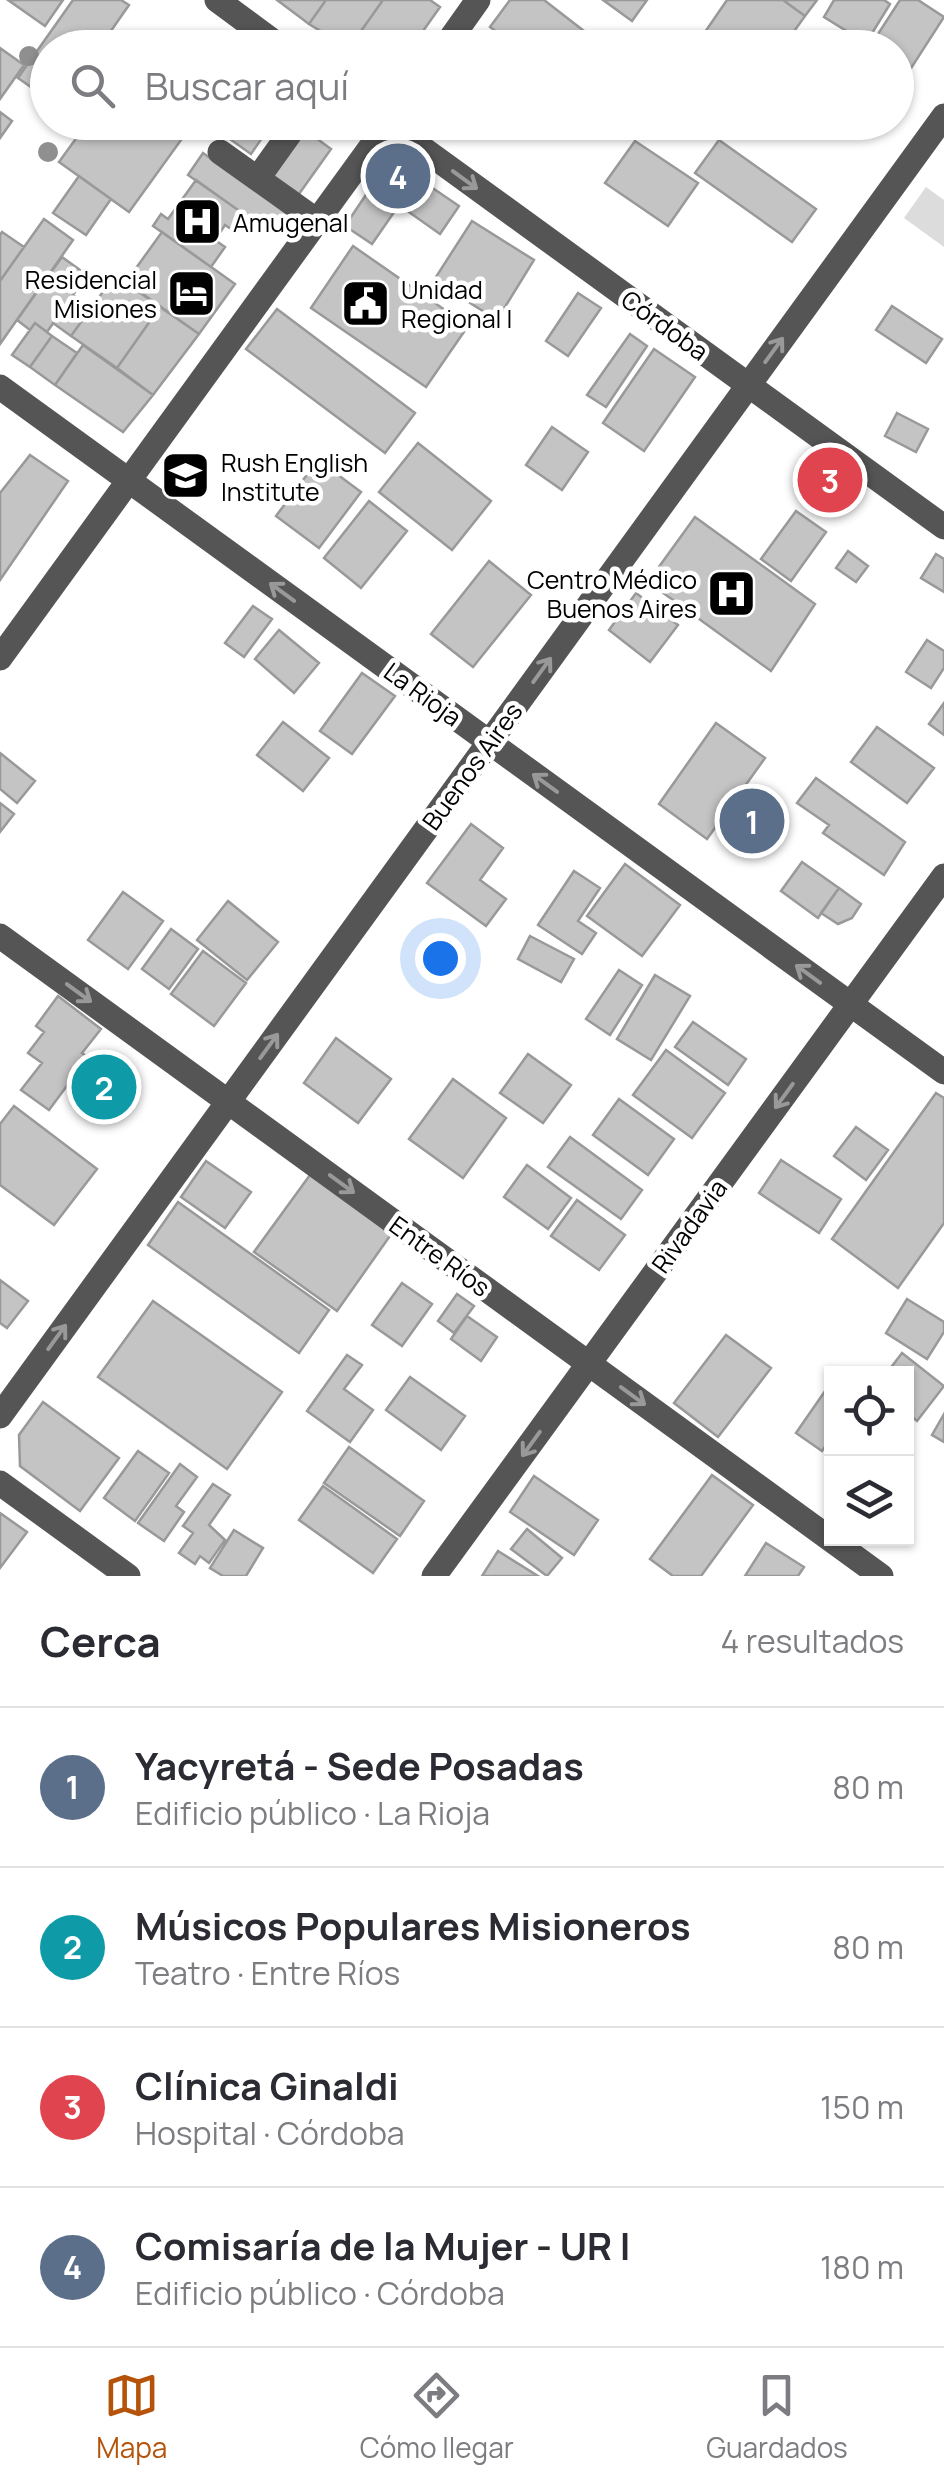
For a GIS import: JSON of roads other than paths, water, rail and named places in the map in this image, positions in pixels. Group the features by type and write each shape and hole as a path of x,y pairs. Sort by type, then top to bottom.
{"street":[{"path":"217,0 258,30"},
{"path":"457,30 478,0"},
{"name":"Buenos Aires","path":"0,1416 944,116"},
{"path":"258,178 285,140"},
{"path":"0,658 376,140"},
{"name":"Córdoba","path":"411,140 944,528"},
{"path":"220,152 317,221"},
{"name":"La Rioja","path":"0,387 944,1072"},
{"name":"Rivadavia","path":"434,1576 944,876"},
{"name":"Entre Ríos","path":"0,936 881,1576"},
{"path":"0,1482 128,1576"}],"place":[{"name":"Comisaría de la Mujer - UR I","path":"398,176"},
{"name":"Amugenal","path":"198,222"},
{"name":"Residencial Misiones","path":"192,293"},
{"name":"Unidad Regional I","path":"366,303"},
{"name":"Rush English Institute","path":"186,476"},
{"name":"Clínica Ginaldi","path":"830,480"},
{"name":"Centro Médico Buenos Aires","path":"732,593"},
{"name":"Yacyretá - Sede Posadas","path":"752,821"},
{"name":"Músicos Populares Misioneros","path":"104,1087"}]}
